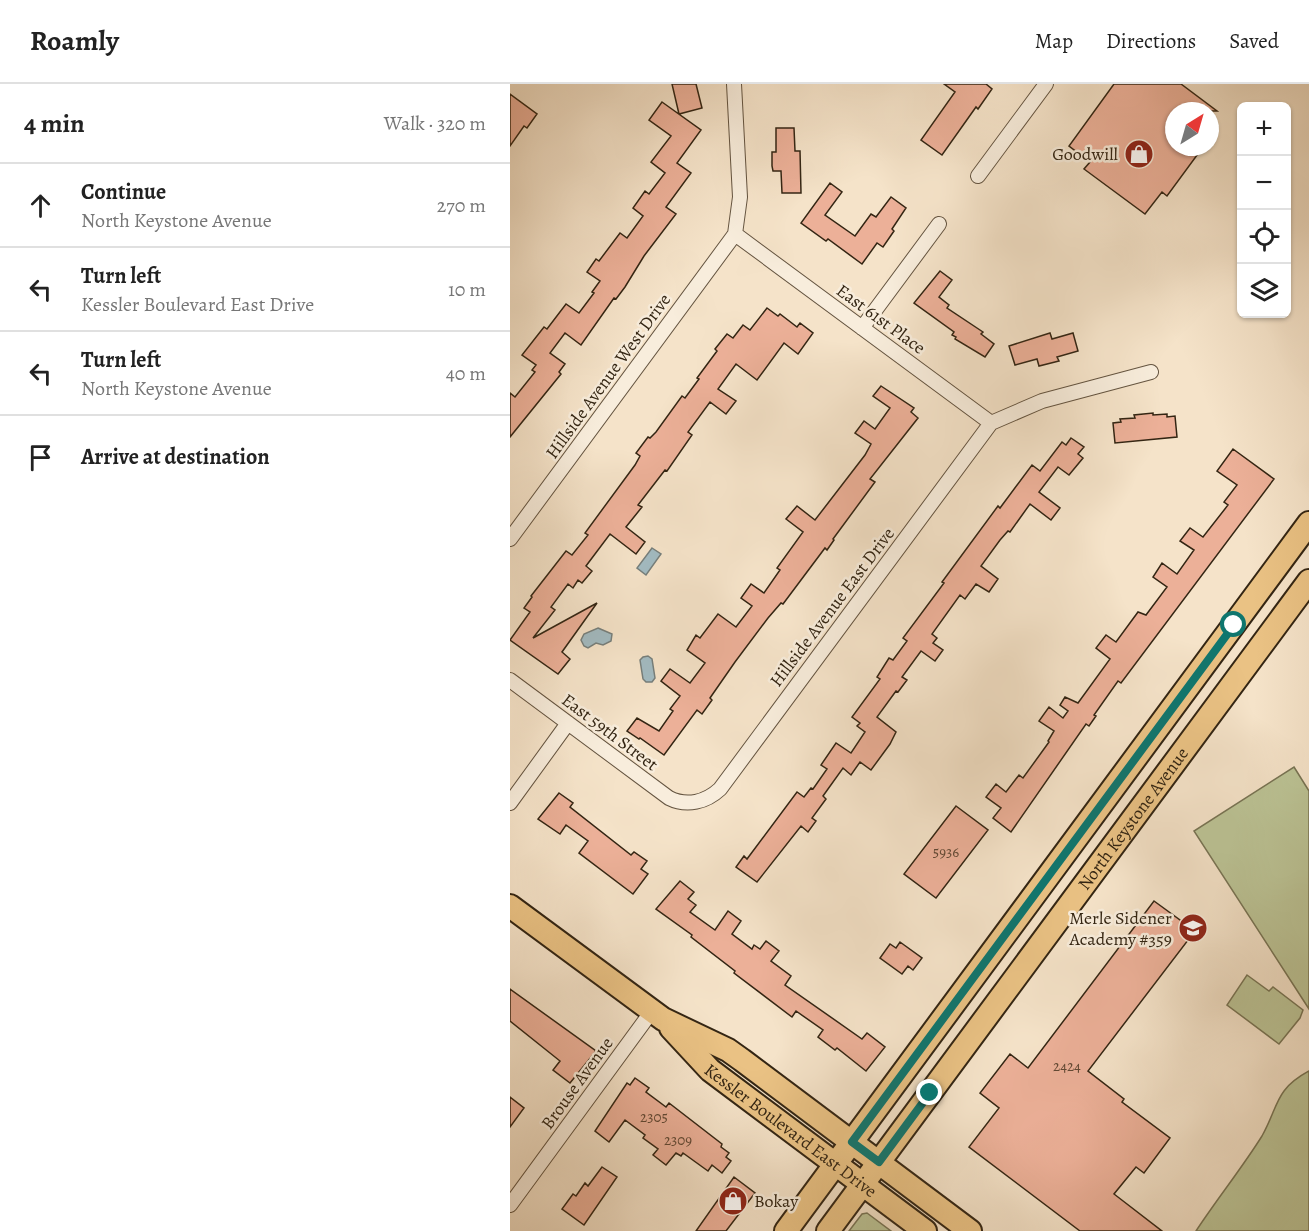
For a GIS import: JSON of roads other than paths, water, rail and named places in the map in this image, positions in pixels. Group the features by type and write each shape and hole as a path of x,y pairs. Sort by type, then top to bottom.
{"main road":[{"name":"North Keystone Avenue","path":"786,1231 1309,524"},
{"name":"North Keystone Avenue","path":"828,1231 1309,580"},
{"name":"Kessler Boulevard East Drive","path":"510,906 658,1015 728,1050 970,1231"},
{"name":"Kessler Boulevard East Drive","path":"658,1015 710,1070 925,1231"}],"street":[{"path":"734,84 740,197 735,234"},
{"path":"978,176 1046,84"},
{"path":"862,328 939,224"},
{"name":"East 61st Place","path":"735,234 991,423"},
{"name":"Hillside Avenue West Drive","path":"510,539 735,234"},
{"path":"991,423 1042,401 1151,372"},
{"name":"Hillside Avenue East Drive","path":"693,803 709,797 720,789 991,423"},
{"name":"East 59th Street","path":"510,680 669,798 693,803"},
{"path":"510,803 568,723"},
{"name":"Brouse Avenue","path":"510,1205 658,1015"}],"water":[{"path":"652,548 661,554 646,575 637,568"},
{"path":"598,628 612,634 611,641 603,645 596,643 588,648 584,646 581,640 584,634"},
{"path":"648,656 652,659 655,678 652,682 646,682 643,679 640,660"}],"place":[{"name":"Goodwill","path":"1139,154"},
{"name":"Merle Sidener Academy #359","path":"1193,928"},
{"name":"Bokay","path":"733,1201"}]}
